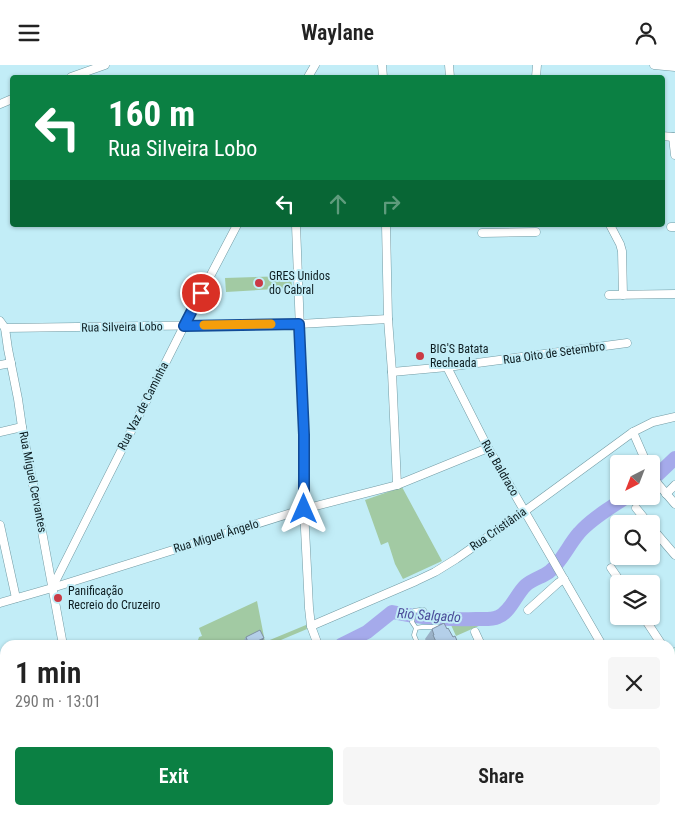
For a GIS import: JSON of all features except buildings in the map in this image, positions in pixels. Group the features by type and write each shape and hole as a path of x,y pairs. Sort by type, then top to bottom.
{"street":[{"path":"76,75 104,65"},
{"path":"654,65 675,67"},
{"path":"674,137 675,155"},
{"name":"Rua Vaz de Caminha","path":"52,588 236,227"},
{"path":"296,227 308,608 311,626 316,640"},
{"path":"386,227 388,319 397,485"},
{"path":"611,227 622,251 623,295"},
{"path":"482,233 510,229 536,232"},
{"path":"609,295 675,294"},
{"name":"Rua Silveira Lobo","path":"5,328 299,324 388,319"},
{"name":"Rua Miguel Cervantes","path":"0,321 5,328 4,348 11,363 62,640"},
{"name":"Rua Oito de Setembro","path":"392,372 447,367 627,343"},
{"path":"0,365 11,363"},
{"name":"Rua Baldraco","path":"447,367 488,448 599,640"},
{"name":"Rua Cristiânia","path":"311,626 435,572 525,511 632,432 653,422 675,417"},
{"path":"0,432 22,427"},
{"path":"632,432 642,455"},
{"name":"Rua Miguel Ângelo","path":"0,603 304,509 397,485 488,448"},
{"path":"666,494 675,485"},
{"path":"660,486 675,504"},
{"path":"636,508 642,515"},
{"path":"0,525 16,598"},
{"path":"660,538 675,555"},
{"path":"611,568 616,575"},
{"path":"528,610 563,577"},
{"path":"649,625 659,640"},
{"path":"475,632 479,640"}],"lane":[{"path":"416,640 414,635 416,629 412,622 414,613 415,610 424,611"},
{"path":"416,629 422,627 443,627"}],"green space":[{"name":"GRES Unidos do Cabral","path":"291,276 292,288 226,292 225,278"},
{"path":"402,487 442,561 403,579 395,564 388,542 381,545 365,500"},
{"path":"549,567 552,571 525,588 526,590 510,610 512,615 491,623 490,621 456,636 447,616 456,617 473,613 474,616 500,614 504,612 506,604 521,584 541,574 541,572"},
{"path":"257,601 265,640 198,640 202,636 199,628"},
{"path":"306,625 307,629 281,640 270,640"}],"waterway":[{"name":"Rio Salgado","path":"660,472 675,458"},
{"name":"Rio Salgado","path":"351,640 367,632 392,612 444,619 493,619 503,615 526,585 553,568 575,537 590,522 614,505"}],"slow traffic":[{"path":"204,325 271,324"}],"place":[{"name":"GRES Unidos do Cabral","path":"259,283"},
{"name":"BIG'S Batata Recheada","path":"420,356"},
{"name":"Panificação Recreio do Cruzeiro","path":"58,598"}],"route":[{"path":"201,293 184,326 299,324 304,435 304,509"}]}
